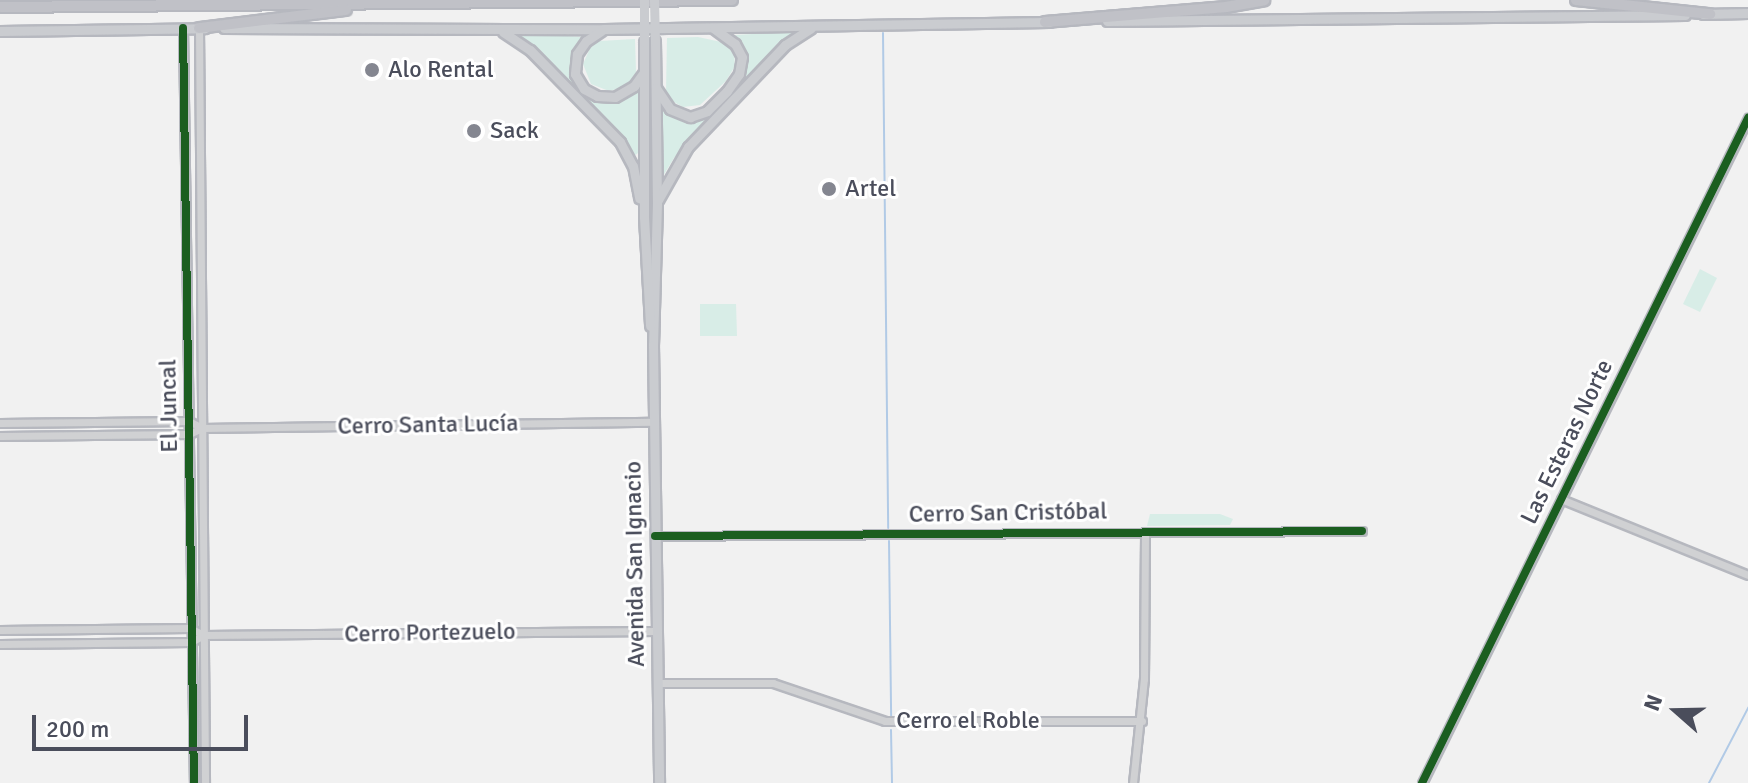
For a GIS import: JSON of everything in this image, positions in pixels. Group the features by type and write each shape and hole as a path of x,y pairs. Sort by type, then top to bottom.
{"highway":[{"path":"0,7 732,0"},
{"path":"1045,22 1226,7 1264,0"},
{"path":"1576,0 1710,14"},
{"path":"199,28 412,3"}],"main road":[{"name":"Avenida San Ignacio","path":"644,0 655,85 657,203 653,345 659,783"},
{"name":"Avenida San Ignacio","path":"653,345 644,217 644,72 654,0"},
{"path":"0,31 711,28 1748,13"},
{"path":"657,203 688,147 790,40 820,25"},
{"path":"655,85 670,109 690,117 707,111 727,91 739,74 742,57 731,39 711,28"},
{"path":"496,29 530,50 620,142 633,166 644,217"},
{"path":"604,29 586,41 577,54 575,74 584,89 597,96 615,97 629,90 644,72"}],"street":[{"name":"El Juncal","path":"183,28 194,783"},
{"name":"El Juncal","path":"199,28 205,783"},
{"name":"Las Esteras Norte","path":"1422,783 1748,118"},
{"name":"Cerro Santa Lucía","path":"0,423 189,421 202,428"},
{"name":"Cerro Santa Lucía","path":"0,436 189,434 202,428 654,422"},
{"path":"1561,499 1748,575"},
{"name":"Cerro San Cristóbal","path":"655,536 1362,531"},
{"path":"1133,783 1142,721 1145,532"},
{"name":"Cerro Portezuelo","path":"0,630 190,628 204,635 656,631"},
{"name":"Cerro Portezuelo","path":"0,644 191,642 204,635"},
{"name":"Cerro el Roble","path":"657,683 773,683 876,720 893,722 1142,721"}],"green space":[{"path":"798,31 759,67 674,158 663,176 663,110 687,122 699,121 712,114 744,78 746,51 735,35"},
{"path":"518,33 584,37 576,46 570,70 578,87 592,99 613,102 638,88 638,153 634,156 618,134"},
{"path":"698,37 726,43 734,53 735,66 726,81 700,105 683,107 672,101 666,91 667,38"},
{"path":"635,39 636,72 631,81 625,87 609,91 591,84 583,64 591,46 599,41"},
{"path":"1700,269 1717,278 1700,312 1683,304"},
{"path":"700,304 736,304 737,336 700,336"},
{"path":"1150,514 1220,514 1233,519 1230,525 1147,526"}],"waterway":[{"path":"883,33 888,528"},
{"path":"889,541 891,717"},
{"path":"1709,783 1748,708"},
{"path":"891,730 892,783"}],"cycle path":[{"path":"183,28 194,783"},
{"path":"1422,783 1748,118"},
{"path":"655,536 1362,531"}],"place":[{"name":"Alo Rental","path":"372,70"},
{"name":"Sack","path":"474,131"},
{"name":"Artel","path":"829,189"}]}
